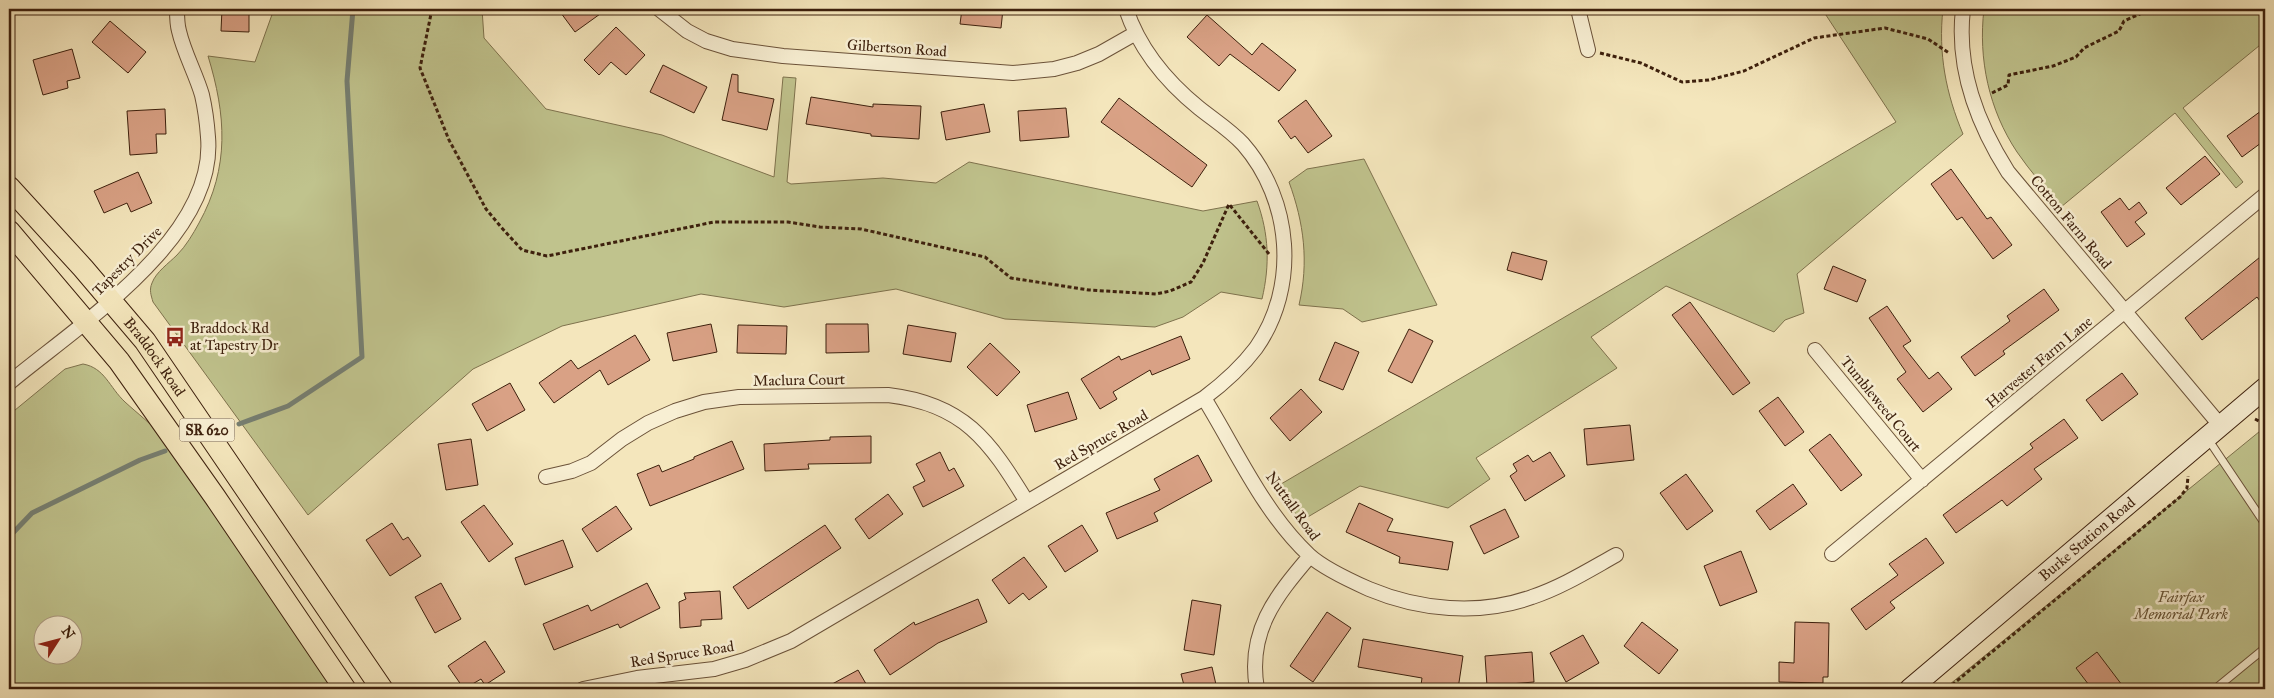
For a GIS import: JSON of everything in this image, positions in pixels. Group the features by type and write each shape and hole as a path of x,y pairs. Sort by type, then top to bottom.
{"main road":[{"name":"Braddock Road","path":"9,187 145,341 382,689"},
{"name":"Braddock Road","path":"9,231 119,361 164,423 345,689"}],"street":[{"name":"Tapestry Drive","path":"9,383 112,302 171,241 190,212 206,175 208,138 202,96 178,31 177,9"},
{"name":"Gilbertson Road","path":"659,9 687,31 706,41 732,49 783,56 1013,73 1054,69 1076,63 1099,54 1136,33"},
{"name":"Red Spruce Road","path":"583,689 637,678 714,668 772,650 854,605 1204,398 1226,382 1256,347 1270,324 1279,299 1284,272 1282,222 1276,202 1262,170 1236,137 1177,89 1156,65 1136,33 1126,9"},
{"path":"1578,9 1588,50"},
{"name":"Cotton Farm Road","path":"1963,9 1964,63 1975,110 1990,142 2004,165 2124,313 2213,431"},
{"name":"Harvester Farm Lane","path":"1832,554 2265,195"},
{"name":"Tumbleweed Court","path":"1815,350 1922,480"},
{"name":"Burke Station Road","path":"1910,689 2265,388"},
{"name":"Maclura Court","path":"546,477 572,471 591,463 622,439 648,423 675,411 704,402 740,397 888,395 908,397 933,405 954,415 971,427 988,443 1002,461 1027,502"},
{"name":"Nuttall Road","path":"1204,398 1266,502 1310,556 1354,583 1385,596 1419,605 1461,609 1497,606 1532,597 1563,584 1616,555"},
{"path":"1257,689 1255,661 1262,627 1274,601 1310,556"}],"lane":[{"path":"2213,431 2265,524"},
{"path":"2214,689 2265,648"}],"path":[{"path":"432,9 420,68 449,140 486,209 522,250 547,256 714,222 788,222 820,227 861,229 985,257 1011,278 1089,290 1156,294 1170,291 1191,282 1203,263 1230,204 1284,272"},
{"path":"1992,93 2008,86 2009,75 2037,70 2068,61 2076,57 2084,48 2115,34 2119,31 2124,21 2151,9"},
{"path":"1588,50 1641,63 1682,82 1709,80 1744,71 1814,38 1885,28 1928,39 1964,63"},
{"path":"1947,689 2186,491 2188,479 2180,460"}],"green space":[{"path":"274,9 482,9 484,38 546,109 662,135 774,177 783,77 796,78 787,182 791,184 883,178 936,183 969,162 1203,211 1257,201 1264,225 1267,250 1265,286 1262,299 1221,292 1183,317 1155,327 1005,319 896,289 784,307 701,294 562,326 473,369 308,515 153,302 150,290 156,275 192,236 209,202 216,182 222,141 221,120 219,99 208,56 255,62"},
{"path":"1822,9 1943,9 1942,41 1945,73 1952,104 1963,134 1797,274 1804,313 1785,320 1774,332 1666,286 1591,337 1617,368 1476,458 1490,479 1448,508 1360,486 1301,521 1276,487 1896,122"},
{"path":"1984,9 2265,9 2265,41 2183,108 2243,182 2236,188 2175,113 2061,207 2017,152 1999,119 1984,65"},
{"path":"1364,159 1437,305 1362,322 1343,309 1299,305 1304,273 1303,243 1298,212 1289,182 1307,169"},
{"path":"83,364 102,374 125,402 164,439 334,689 9,689 9,415 65,369"},
{"name":"Fairfax Memorial Park","path":"2265,427 2265,689 1944,689"}],"building":[{"path":"222,9 249,9 249,32 221,31"},
{"path":"558,9 607,9 575,32"},
{"path":"962,9 1003,9 1001,28 960,24"},
{"path":"1207,15 1252,55 1262,43 1296,70 1279,91 1230,54 1219,66 1187,37"},
{"path":"110,21 146,52 128,73 92,42"},
{"path":"616,27 645,55 626,75 611,62 599,75 584,60"},
{"path":"72,49 80,78 67,81 68,88 43,95 33,60"},
{"path":"663,65 707,87 694,113 650,92"},
{"path":"732,74 738,75 738,92 774,99 767,130 722,120"},
{"path":"811,97 873,107 873,104 921,106 919,139 871,136 871,134 806,124"},
{"path":"1119,98 1207,165 1192,187 1101,122"},
{"path":"1306,100 1332,136 1308,153 1295,136 1291,139 1278,121"},
{"path":"984,104 990,132 946,140 941,112"},
{"path":"1066,108 1069,137 1020,141 1018,111"},
{"path":"2265,108 2265,140 2242,157 2227,136"},
{"path":"165,109 166,134 156,134 157,153 130,155 127,111"},
{"path":"2205,156 2220,174 2181,205 2166,188"},
{"path":"1951,169 1987,219 1991,217 2012,245 1993,259 1962,217 1957,220 1931,184"},
{"path":"138,172 152,203 131,212 127,203 104,213 94,191"},
{"path":"2120,198 2129,210 2139,202 2147,213 2135,222 2145,234 2127,247 2101,212"},
{"path":"1512,252 1547,261 1542,280 1507,270"},
{"path":"2265,253 2265,308 2257,297 2202,340 2185,318"},
{"path":"1833,266 1866,280 1857,302 1824,289"},
{"path":"2044,289 2059,310 2003,351 2005,354 1975,376 1961,357 2010,321 2007,316"},
{"path":"1690,302 1750,383 1733,395 1672,315"},
{"path":"1887,306 1911,341 1903,346 1929,379 1938,372 1952,389 1923,412 1897,379 1906,372 1869,318"},
{"path":"711,324 717,352 673,361 667,333"},
{"path":"826,324 868,324 869,352 826,353"},
{"path":"738,325 787,326 786,354 737,353"},
{"path":"908,325 956,333 951,362 903,354"},
{"path":"1409,329 1433,341 1412,383 1388,371"},
{"path":"635,335 650,360 608,385 600,370 554,403 539,383 571,360 578,369"},
{"path":"1181,336 1190,359 1152,375 1150,370 1113,392 1117,399 1100,409 1081,379 1119,356 1121,360"},
{"path":"1335,342 1359,352 1343,390 1319,380"},
{"path":"990,343 1020,372 997,396 967,367"},
{"path":"2122,373 2138,394 2102,421 2086,400"},
{"path":"510,383 525,410 487,431 472,404"},
{"path":"1301,389 1322,412 1290,441 1270,418"},
{"path":"1068,392 1077,419 1035,432 1027,405"},
{"path":"1778,397 1804,432 1785,446 1759,411"},
{"path":"2064,419 2078,438 2034,469 2042,479 2007,506 2002,500 1956,533 1943,515 2033,448 2030,444"},
{"path":"1630,425 1634,460 1587,465 1584,429"},
{"path":"1830,434 1862,475 1841,491 1809,450"},
{"path":"871,436 871,463 808,464 809,469 765,471 764,444 830,440 830,437"},
{"path":"471,439 478,485 446,490 438,444"},
{"path":"732,441 744,469 650,506 637,474 659,465 662,472"},
{"path":"940,452 949,471 954,468 964,486 923,507 913,487 925,481 916,464"},
{"path":"1550,452 1565,476 1525,501 1510,476 1517,471 1513,464 1528,455 1533,462"},
{"path":"1198,455 1212,481 1154,513 1158,521 1117,539 1106,513 1160,490 1154,479"},
{"path":"1686,474 1713,511 1687,530 1660,493"},
{"path":"1793,484 1807,504 1770,530 1756,511"},
{"path":"888,494 903,514 869,539 855,519"},
{"path":"1359,503 1393,519 1387,531 1453,542 1448,570 1399,563 1400,557 1346,532"},
{"path":"484,505 513,544 489,562 461,522"},
{"path":"616,506 632,529 597,552 582,529"},
{"path":"1505,509 1519,537 1484,554 1470,526"},
{"path":"392,523 403,540 408,537 421,556 390,576 366,540"},
{"path":"825,525 841,548 748,609 733,587"},
{"path":"1082,525 1098,551 1065,572 1048,546"},
{"path":"1926,538 1944,563 1890,602 1895,608 1866,630 1851,609 1898,575 1889,564"},
{"path":"563,540 573,567 525,585 515,558"},
{"path":"1741,551 1757,592 1720,606 1704,566"},
{"path":"1024,557 1047,587 1029,600 1023,593 1009,604 992,580"},
{"path":"441,583 461,619 435,633 415,597"},
{"path":"647,583 660,608 620,628 618,624 554,650 543,624 588,605 591,611"},
{"path":"720,591 722,619 701,620 701,626 680,628 679,602 686,599 684,593"},
{"path":"978,599 987,622 938,643 890,675 874,650 914,622 915,625"},
{"path":"1192,600 1221,605 1214,655 1184,650"},
{"path":"1327,612 1351,628 1313,682 1290,666"},
{"path":"1642,622 1678,650 1659,674 1624,646"},
{"path":"1795,622 1829,623 1828,677 1823,677 1823,683 1779,682 1779,662 1794,663"},
{"path":"1583,635 1599,663 1566,682 1550,653"},
{"path":"1363,639 1463,656 1458,689 1421,685 1422,678 1358,667"},
{"path":"485,641 505,672 485,685 481,679 464,689 448,666"},
{"path":"1532,652 1534,682 1487,686 1485,656"},
{"path":"2097,652 2125,689 2092,689 2076,668"},
{"path":"1212,667 1217,689 1185,689 1181,674"},
{"path":"858,670 869,689 823,689"}],"waterway":[{"path":"239,424 288,406 362,357 347,81 353,9"},
{"path":"9,537 32,513 140,460 165,451"}],"place":[{"name":"Braddock Rd at Tapestry Dr","path":"175,337"}]}
